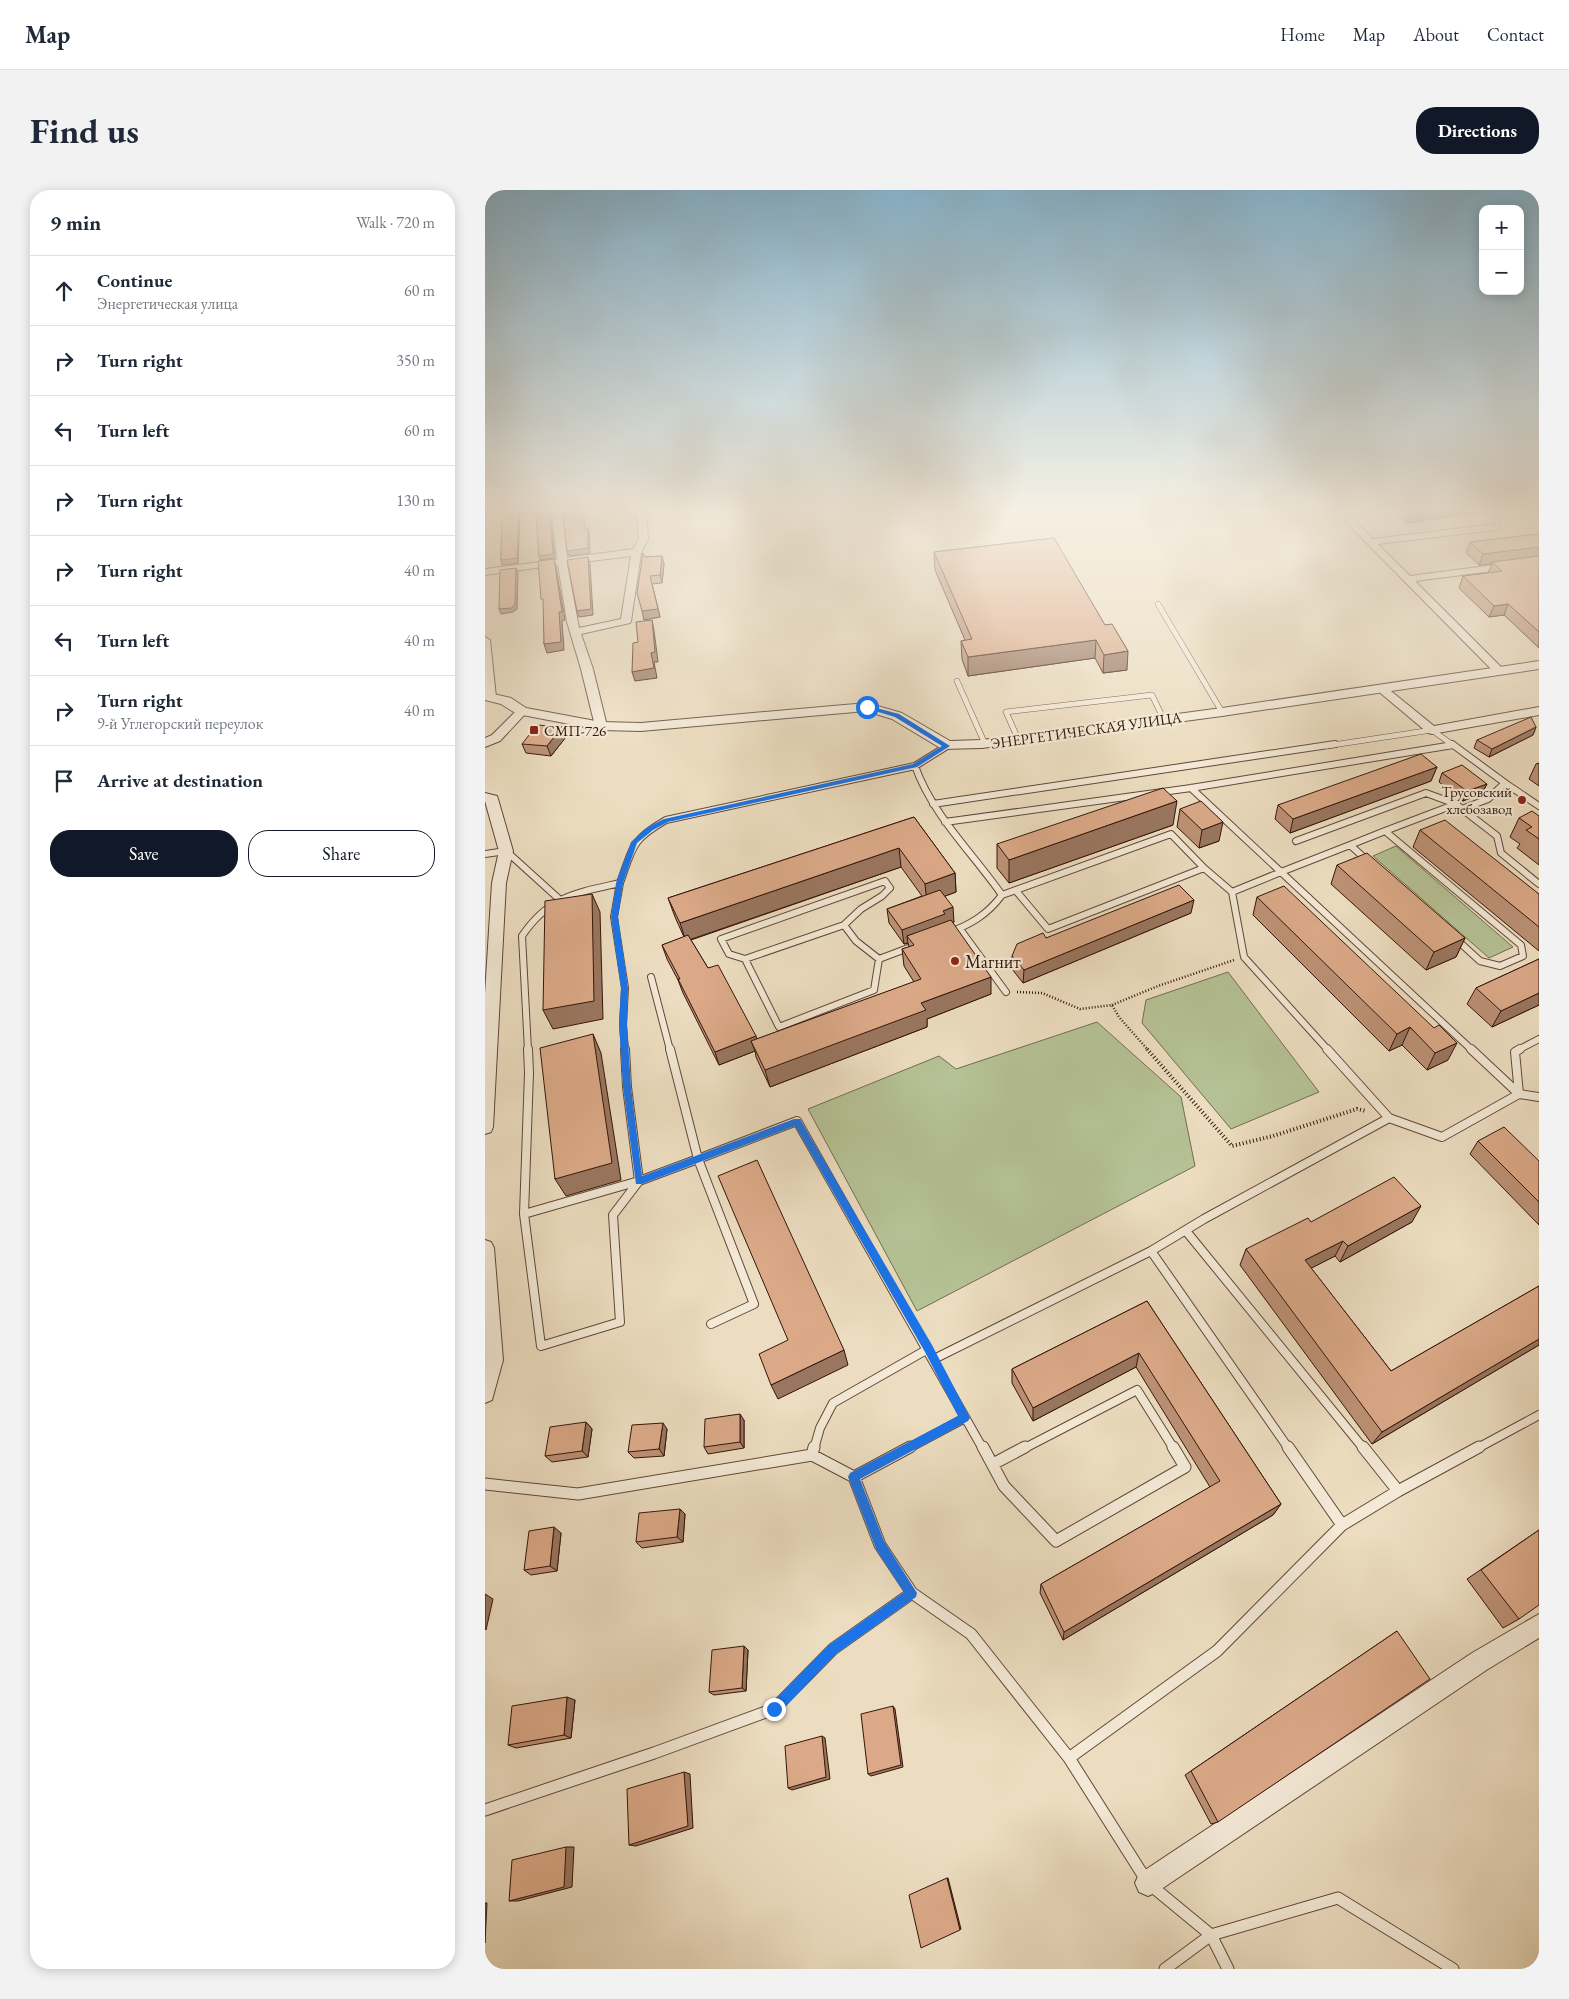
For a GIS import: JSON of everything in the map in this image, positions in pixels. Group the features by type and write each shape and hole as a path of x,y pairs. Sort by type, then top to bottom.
{"street":[{"path":"567,595 571,622 587,669 601,726"},
{"path":"575,632 625,621 629,595"},
{"path":"1423,595 1500,672"},
{"path":"485,640 487,699 506,701 522,711 601,726 641,727 867,707 897,716 947,746"},
{"name":"ЭНЕРГЕТИЧЕСКАЯ УЛИЦА","path":"947,746 985,744 1164,720 1539,665"},
{"path":"1381,688 1432,730 1539,711"},
{"path":"485,756 491,741 522,711"},
{"path":"485,796 491,799 506,850 499,883 495,979 485,1127"},
{"path":"485,1248 493,1360 485,1393"},
{"path":"1148,1883 1472,1666 1539,1625"}],"lane":[{"path":"1158,604 1222,712"},
{"path":"957,681 985,744"},
{"path":"1017,739 1006,712 1152,695 1164,720"},
{"path":"933,804 1432,730 1539,806"},
{"path":"945,822 1191,788 1453,745"},
{"path":"620,883 558,898 530,921 522,936 529,1073 524,1214 541,1346 620,1322 613,1215 639,1181 627,1087 623,1024 625,988 614,917 620,883 634,842 650,829 666,820 915,766 947,746"},
{"path":"915,766 920,783 945,822 1002,896"},
{"path":"1462,809 1488,799 1505,783"},
{"path":"1191,788 1519,1094 1539,1097"},
{"path":"1296,841 1426,792 1456,804 1497,836 1501,853 1539,884"},
{"path":"1233,892 1456,804"},
{"path":"1385,831 1521,945 1523,956 1500,966 1480,961 1451,935"},
{"path":"942,936 970,925 989,912 1002,896 1171,834 1204,868 1233,892 1245,956 1389,1118 1443,1137 1519,1094"},
{"path":"1350,845 1372,864"},
{"path":"485,854 506,850 558,898"},
{"path":"1017,892 1048,929 1204,868"},
{"path":"885,881 890,888 881,899 862,909 852,921 844,925 745,959 729,954 721,939 885,881"},
{"path":"844,925 857,941 879,960"},
{"path":"960,929 1006,992"},
{"path":"879,960 915,946"},
{"path":"745,959 779,1027 874,990 879,960"},
{"path":"651,977 698,1159 754,1304 711,1324"},
{"path":"1519,1094 1515,1052 1539,1039"},
{"path":"934,1359 1151,1251 1389,1118"},
{"path":"524,1214 639,1181 797,1121 934,1359 1004,1486 1057,1541 1185,1467 1137,1390 993,1464"},
{"path":"1186,1231 1398,1491"},
{"path":"1151,1251 1342,1525"},
{"path":"812,1455 820,1428 833,1402 928,1349"},
{"path":"1069,1758 1217,1651 1342,1525 1398,1491 1539,1415"},
{"path":"853,1477 965,1418"},
{"path":"485,1484 578,1494 812,1455 853,1477 880,1545 912,1593 971,1634 1069,1758 1148,1883 1211,1934 1228,1969"},
{"path":"485,1810 654,1753 774,1709 833,1649 912,1593"},
{"path":"1165,1969 1211,1934 1338,1898 1453,1969"}],"path":[{"path":"1006,992 1042,993 1080,1009 1112,1005 1158,986 1245,956"},
{"path":"1112,1005 1119,1017 1232,1146 1273,1136 1357,1109 1389,1118"}],"green space":[{"path":"1396,846 1513,947 1489,958 1373,856"},
{"path":"1228,972 1319,1092 1231,1129 1142,1023 1146,1000"},
{"path":"1097,1022 1181,1097 1195,1166 917,1311 808,1109 939,1056 956,1069"}],"building":[{"path":"499,595 515,595 515,604 512,608 499,609"},
{"path":"541,595 559,595 562,612 559,612 561,642 544,644 543,599 541,599"},
{"path":"574,595 590,595 591,609 577,611"},
{"path":"638,595 655,595 658,609 642,611"},
{"path":"953,595 1087,595 1105,625 1112,624 1128,651 1104,655 1096,640 968,657 961,641 972,639"},
{"path":"1483,595 1539,595 1539,632 1508,604 1494,606"},
{"path":"652,620 655,652 651,653 654,668 632,672 633,643 638,642 636,622"},
{"path":"1531,717 1536,727 1492,749 1477,740"},
{"path":"537,725 562,727 547,746 522,744"},
{"path":"1421,754 1437,767 1293,819 1278,805"},
{"path":"1462,765 1487,784 1467,791 1442,773"},
{"path":"1163,788 1177,801 1009,860 997,844"},
{"path":"1201,801 1223,822 1202,830 1180,809"},
{"path":"1532,811 1539,816 1539,839 1526,830 1532,827 1519,818"},
{"path":"914,817 955,873 925,884 899,848 680,923 668,898"},
{"path":"1445,820 1539,894 1539,927 1420,830"},
{"path":"1367,853 1465,938 1434,952 1337,865"},
{"path":"1179,885 1194,900 1024,970 1012,956 1017,944 1043,933 1046,938"},
{"path":"1284,886 1434,1028 1439,1025 1457,1043 1435,1053 1410,1027 1397,1034 1257,897"},
{"path":"940,890 953,907 943,911 945,914 902,930 887,909"},
{"path":"592,894 594,1001 543,1010 545,901"},
{"path":"951,920 991,977 921,1003 926,1010 765,1070 751,1041 921,979 902,949 914,945 907,936"},
{"path":"688,935 708,968 718,965 756,1036 715,1052 662,945"},
{"path":"1539,959 1539,993 1501,1011 1476,988"},
{"path":"593,1034 612,1163 555,1179 540,1048"},
{"path":"1504,1127 1539,1161 1539,1202 1478,1141"},
{"path":"757,1160 844,1350 771,1385 759,1354 788,1340 718,1176"},
{"path":"1394,1177 1421,1206 1348,1246 1343,1241 1305,1260 1391,1371 1539,1286 1539,1339 1382,1432 1246,1249 1308,1218 1311,1222"},
{"path":"1147,1301 1281,1504 1064,1632 1041,1584 1220,1481 1139,1353 1033,1408 1012,1369"},
{"path":"740,1414 740,1442 704,1447 705,1419"},
{"path":"586,1422 582,1451 545,1456 550,1427"},
{"path":"663,1423 659,1449 628,1452 632,1425"},
{"path":"680,1509 677,1537 636,1542 639,1513"},
{"path":"554,1527 550,1566 524,1570 529,1531"},
{"path":"1539,1530 1539,1605 1519,1619 1481,1570"},
{"path":"1397,1631 1430,1679 1218,1822 1191,1771"},
{"path":"744,1646 742,1688 709,1692 712,1650"},
{"path":"567,1697 564,1735 508,1745 512,1706"},
{"path":"893,1706 901,1765 868,1774 861,1714"},
{"path":"822,1736 826,1777 788,1788 785,1746"},
{"path":"684,1772 688,1826 629,1845 627,1789"},
{"path":"566,1847 564,1887 509,1901 512,1860"},
{"path":"947,1878 960,1930 921,1948 909,1895"}],"place":[{"name":"СМП-726","path":"534,730"},
{"name":"Трусовский хлебозавод","path":"1522,800"},
{"name":"Магнит","path":"955,961"}],"route":[{"path":"774,1709 833,1649 912,1593 880,1545 853,1477 965,1418 928,1349 797,1121 639,1181 627,1087 623,1024 625,988 614,917 620,883 634,842 650,829 666,820 915,766 947,746 897,716 867,707"}]}
